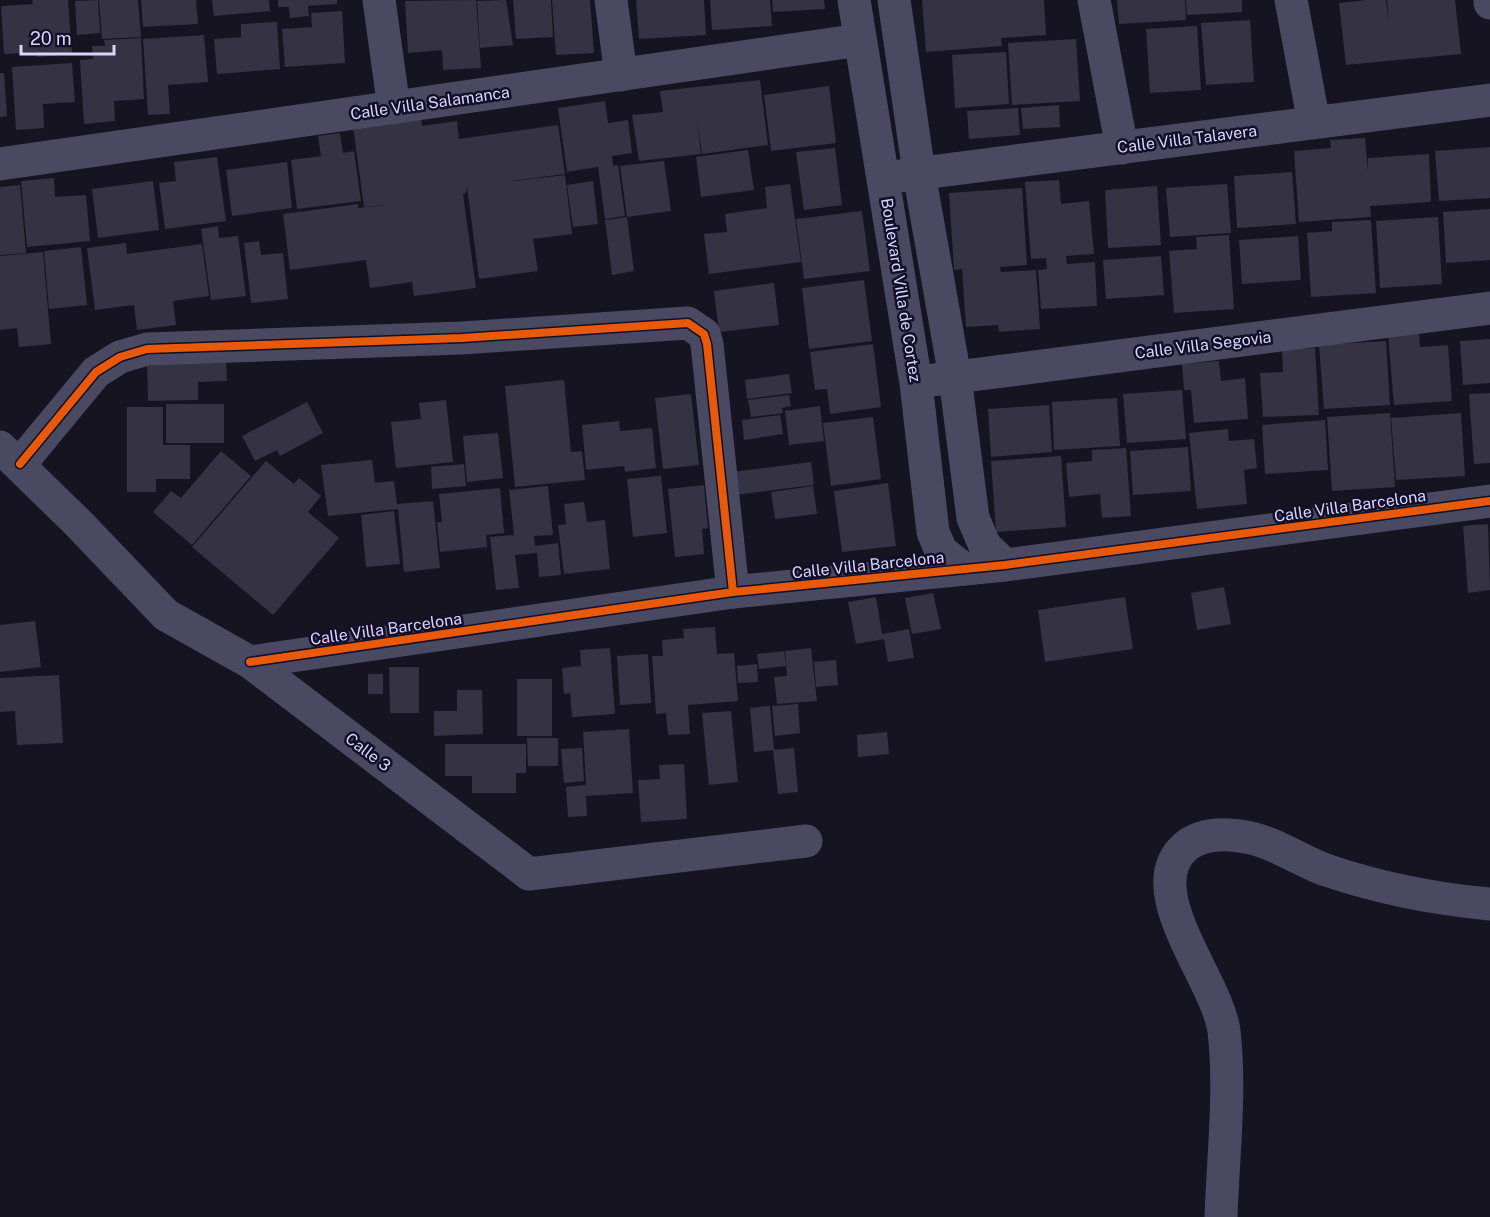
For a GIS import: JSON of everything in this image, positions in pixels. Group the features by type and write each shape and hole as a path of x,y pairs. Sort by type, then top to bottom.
{"street":[{"path":"379,0 394,108"},
{"path":"611,0 621,75"},
{"name":"Boulevard Villa de Cortez","path":"854,0 916,383 933,532 940,551 964,569"},
{"path":"894,0 919,173 955,377 973,518 985,546 1005,565"},
{"path":"1094,0 1122,148"},
{"path":"1292,0 1314,123"},
{"name":"Calle Villa Salamanca","path":"0,164 860,40"},
{"name":"Calle Villa Talavera","path":"884,178 1490,100"},
{"name":"Calle Villa Segovia","path":"916,383 1490,308"},
{"path":"10,455 96,372 120,357 147,348 462,338 688,323 704,333 707,344 733,592"},
{"name":"Calle 3","path":"10,455 165,615 250,662 529,874 806,841"},
{"name":"Calle Villa Barcelona","path":"250,662 733,592 1005,565 1490,501"},
{"path":"1221,1217 1226,1073 1224,1029 1214,996 1179,921 1169,891 1169,871 1176,856 1189,843 1203,837 1223,834 1247,837 1324,869 1388,887 1446,900 1490,904"}],"building":[{"path":"32,0 68,0 72,54 37,57 36,52 4,54 1,6 33,4"},
{"path":"98,0 100,33 77,35 75,1"},
{"path":"99,0 138,0 141,37 102,39"},
{"path":"141,0 196,0 198,24 143,27"},
{"path":"212,0 269,0 270,11 214,16"},
{"path":"278,0 337,0 337,4 308,6 309,16 290,18 289,7 278,7"},
{"path":"476,0 481,68 443,70 442,50 408,53 405,1"},
{"path":"506,0 513,45 480,48 477,1"},
{"path":"513,0 551,0 553,37 516,39"},
{"path":"552,0 590,0 594,53 556,55"},
{"path":"636,0 704,0 706,35 639,39"},
{"path":"710,0 770,0 772,26 712,30"},
{"path":"772,0 824,0 825,9 773,12"},
{"path":"922,0 1044,0 1046,35 1001,38 1002,46 926,52"},
{"path":"1117,0 1185,0 1186,20 1119,24"},
{"path":"1186,0 1242,0 1242,12 1187,15"},
{"path":"1386,0 1389,24 1387,0 1455,0 1461,54 1346,65 1339,3"},
{"path":"342,11 345,63 285,67 282,29 312,27 311,13"},
{"path":"1250,20 1254,82 1206,85 1201,23"},
{"path":"277,22 280,69 217,74 214,39 241,37 241,24"},
{"path":"1197,26 1201,90 1150,93 1146,29"},
{"path":"204,35 208,82 168,85 170,114 148,115 143,39"},
{"path":"141,38 144,99 114,101 115,121 84,124 80,60 93,59 92,46 105,46 104,40"},
{"path":"1076,39 1080,101 1012,105 1008,43"},
{"path":"1006,52 1009,104 955,108 952,55"},
{"path":"72,63 75,102 43,104 44,128 16,130 12,67"},
{"path":"0,73 4,73 7,116 0,117"},
{"path":"760,80 768,145 702,154 697,120 701,154 639,161 632,115 663,112 660,91"},
{"path":"829,86 836,143 771,151 764,95"},
{"path":"605,101 608,123 628,120 632,153 612,156 613,166 618,165 625,216 605,219 598,167 567,172 558,108"},
{"path":"1059,105 1060,127 1023,129 1021,108"},
{"path":"1018,108 1020,135 969,139 967,111"},
{"path":"421,117 422,126 457,121 459,139 558,125 565,174 505,182 565,175 572,234 533,239 538,271 479,279 467,187 466,193 463,194 476,288 414,296 412,282 370,288 366,260 290,270 283,214 358,204 358,208 386,205 364,207 353,126"},
{"path":"340,133 343,153 354,151 361,201 297,209 291,160 321,156 318,136"},
{"path":"1365,138 1368,171 1368,158 1429,154 1431,202 1370,206 1371,217 1299,222 1294,151 1331,148 1330,140"},
{"path":"1490,147 1490,198 1439,201 1435,151"},
{"path":"835,148 842,205 804,210 796,152"},
{"path":"748,150 754,190 701,197 696,157"},
{"path":"217,157 226,221 165,229 159,183 176,181 174,162"},
{"path":"664,161 671,211 627,217 620,166"},
{"path":"287,162 292,208 232,216 226,170"},
{"path":"1292,172 1296,224 1237,228 1234,176"},
{"path":"54,178 55,197 86,195 90,241 27,247 21,181"},
{"path":"1059,180 1061,204 1089,201 1094,254 1066,256 1067,264 1095,262 1097,306 1041,309 1038,270 1047,269 1046,258 1031,259 1025,182"},
{"path":"153,181 159,230 98,238 92,189"},
{"path":"593,181 598,224 573,227 567,185"},
{"path":"790,184 801,262 709,274 704,234 727,232 725,214 767,208 765,187"},
{"path":"1227,184 1231,233 1170,237 1166,188"},
{"path":"20,185 26,253 0,255 0,187"},
{"path":"1157,186 1161,245 1108,248 1105,190"},
{"path":"1022,188 1027,265 1000,267 1001,272 1036,270 1040,329 999,332 998,325 966,327 962,269 954,270 949,193"},
{"path":"1490,209 1490,260 1446,263 1443,212"},
{"path":"862,211 870,271 804,279 796,219"},
{"path":"627,217 634,271 612,275 605,220"},
{"path":"1438,217 1442,284 1380,288 1376,221"},
{"path":"1371,220 1376,293 1311,297 1307,233 1332,231 1332,222"},
{"path":"218,226 219,238 238,236 246,296 211,300 201,229"},
{"path":"1229,235 1234,309 1174,313 1169,251 1197,249 1196,237"},
{"path":"1298,236 1301,280 1242,284 1239,240"},
{"path":"259,241 261,255 283,253 288,299 251,303 244,243"},
{"path":"126,243 127,254 202,244 209,296 173,301 176,325 137,330 134,305 95,310 87,248"},
{"path":"81,247 87,305 49,309 44,251"},
{"path":"43,252 51,344 19,347 17,328 0,330 0,256"},
{"path":"1161,256 1164,295 1106,299 1103,260"},
{"path":"864,280 872,341 809,349 802,288"},
{"path":"774,283 779,325 719,332 714,291"},
{"path":"1419,333 1420,347 1448,345 1452,401 1394,405 1388,335"},
{"path":"1490,339 1490,383 1463,385 1460,341"},
{"path":"1386,341 1390,405 1324,409 1319,345"},
{"path":"873,344 881,407 830,414 827,389 815,390 810,352"},
{"path":"1315,348 1319,415 1263,417 1260,373 1283,372 1282,350"},
{"path":"226,361 227,381 198,382 198,400 148,401 147,362"},
{"path":"1219,361 1221,381 1245,378 1248,419 1194,423 1191,390 1184,390 1182,364"},
{"path":"789,374 792,393 747,399 745,380"},
{"path":"564,380 571,452 582,451 585,480 515,487 505,386"},
{"path":"1182,390 1186,439 1127,443 1123,394"},
{"path":"1490,393 1490,463 1474,464 1469,394"},
{"path":"691,394 699,465 663,469 655,398"},
{"path":"789,395 791,406 782,408 783,413 751,417 748,400"},
{"path":"1117,398 1120,446 1054,450 1052,402"},
{"path":"446,400 453,462 396,468 391,422 421,419 419,403"},
{"path":"307,402 323,433 280,456 277,450 255,461 242,436"},
{"path":"166,404 224,404 224,443 166,443"},
{"path":"1049,405 1052,452 991,457 988,409"},
{"path":"820,406 824,441 789,445 785,411"},
{"path":"127,407 163,407 163,445 190,445 190,479 156,479 156,492 127,492"},
{"path":"1390,413 1395,487 1332,491 1327,417"},
{"path":"1461,413 1465,476 1396,480 1391,418"},
{"path":"780,415 783,434 744,440 742,420"},
{"path":"873,417 881,479 831,486 823,423"},
{"path":"1325,420 1328,470 1265,474 1262,425"},
{"path":"619,421 620,431 652,428 656,468 625,472 624,466 586,470 582,425"},
{"path":"1228,429 1229,441 1254,439 1257,468 1244,470 1247,504 1197,509 1189,433"},
{"path":"498,433 503,478 467,482 463,436"},
{"path":"1188,447 1191,491 1133,495 1130,451"},
{"path":"1126,448 1131,516 1102,518 1100,494 1069,497 1066,463 1092,461 1092,450"},
{"path":"221,451 251,476 192,545 153,512 171,491 181,498"},
{"path":"1061,456 1066,527 996,532 991,461"},
{"path":"372,460 375,483 394,481 397,504 433,501 440,568 404,572 398,509 328,516 321,465"},
{"path":"266,461 294,484 299,478 321,496 308,512 339,538 273,615 192,547"},
{"path":"811,462 814,485 735,495 732,472"},
{"path":"464,464 466,486 432,489 431,467"},
{"path":"661,476 667,533 633,537 627,479"},
{"path":"888,483 896,546 842,552 834,491"},
{"path":"704,485 708,528 702,529 704,554 675,557 668,489"},
{"path":"548,486 553,535 534,536 535,546 558,543 561,575 539,577 537,553 515,555 519,588 496,590 490,537 514,535 509,490"},
{"path":"813,486 817,514 775,519 771,492"},
{"path":"500,488 504,533 486,535 487,547 440,552 437,522 442,522 439,494"},
{"path":"584,502 587,522 605,520 610,569 564,574 558,525 566,524 564,504"},
{"path":"394,511 400,564 366,567 361,515"},
{"path":"1488,524 1490,590 1468,593 1463,526"},
{"path":"1224,587 1231,624 1197,630 1191,593"},
{"path":"933,593 941,629 912,634 905,598"},
{"path":"876,597 882,634 909,629 914,658 888,662 884,639 856,644 848,602"},
{"path":"1125,597 1133,649 1045,662 1038,610"},
{"path":"35,621 41,667 0,672 0,625"},
{"path":"715,627 717,654 734,653 738,701 688,705 690,734 668,735 666,713 656,714 652,656 663,656 662,640 684,638 683,629"},
{"path":"610,648 615,714 572,717 570,693 564,694 562,668 581,666 580,650"},
{"path":"811,648 817,701 777,704 774,677 787,676 785,651"},
{"path":"784,651 786,666 759,669 757,654"},
{"path":"648,654 651,703 620,705 617,656"},
{"path":"836,660 838,685 816,687 814,662"},
{"path":"757,664 758,682 738,683 737,666"},
{"path":"389,667 419,667 419,713 390,713"},
{"path":"368,674 383,674 383,694 368,694"},
{"path":"59,675 63,743 17,745 15,711 0,712 0,678"},
{"path":"517,679 552,679 552,736 517,736"},
{"path":"457,690 482,690 483,734 434,736 434,711 457,711"},
{"path":"798,704 800,733 775,736 772,706"},
{"path":"770,706 774,750 754,752 750,708"},
{"path":"731,711 738,782 709,785 702,713"},
{"path":"629,729 633,793 586,796 587,816 568,817 566,787 586,785 583,732"},
{"path":"887,732 889,754 858,757 857,735"},
{"path":"527,738 558,738 558,766 528,766"},
{"path":"445,744 526,744 526,773 516,773 516,793 472,793 472,776 445,776"},
{"path":"582,748 584,781 564,783 561,749"},
{"path":"794,748 798,792 778,794 773,750"},
{"path":"684,764 687,819 641,822 638,780 660,779 659,765"}],"cycle path":[{"path":"20,464 96,372 120,357 147,349 462,338 688,323 704,334 707,344 733,592"},
{"path":"250,662 733,592 1005,565 1490,501"}]}
